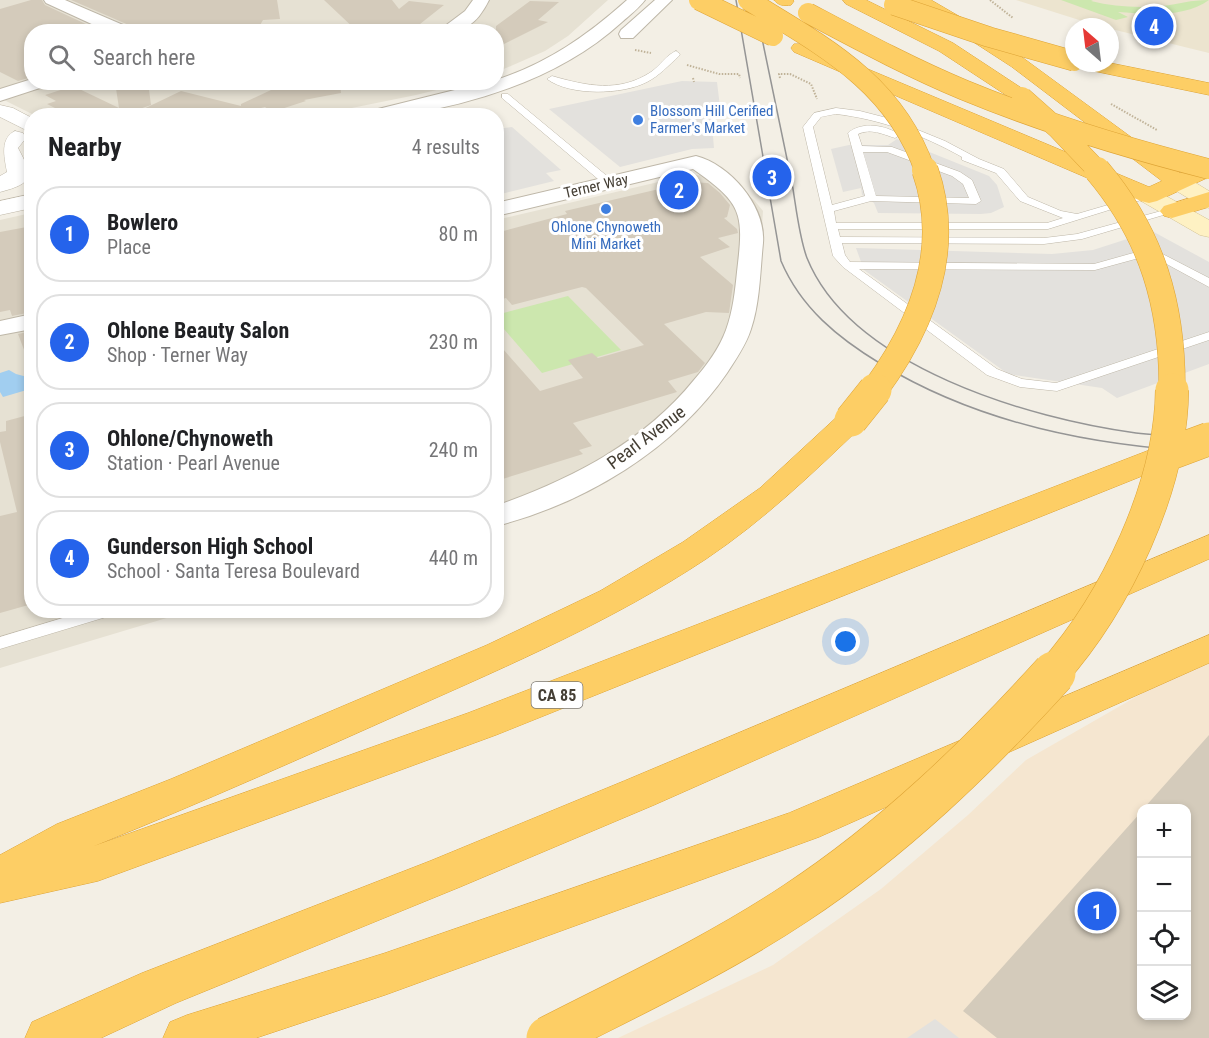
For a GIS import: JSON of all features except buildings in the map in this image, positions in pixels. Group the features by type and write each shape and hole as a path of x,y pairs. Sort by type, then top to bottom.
{"highway":[{"path":"699,0 801,48 1149,196 1209,168"},
{"path":"0,877 72,836 273,753 500,654 613,600 695,550 771,495 851,420 877,389 903,350 919,316 930,284 936,255 937,224 933,193 926,165 910,135 880,94 833,52 748,0"},
{"path":"783,0 893,57 984,98 1082,133 1209,168"},
{"path":"852,0 877,5 1065,59"},
{"path":"918,0 1000,47 1145,160 1178,182"},
{"path":"548,1038 660,980 781,913 856,860 942,789 998,735 1068,656 1116,581 1158,483 1171,427 1174,345 1168,312 1145,244 1108,182 1067,138 1022,97 877,5"},
{"path":"1119,70 1209,89"},
{"path":"1172,211 1208,200"},
{"name":"CA 85","path":"0,884 98,863 471,728 1209,439"},
{"path":"49,1038 159,988 445,874 639,793 1209,546"},
{"path":"187,1038 385,974 804,825 954,762 1209,648"}],"main road":[{"path":"1178,182 1208,200"},
{"path":"1149,196 1209,230"}],"street":[{"path":"52,0 106,24"},
{"path":"458,24 478,8 481,0"},
{"path":"504,81 530,72 588,41 637,0"},
{"path":"463,108 552,79 608,49 664,0"},
{"path":"0,95 24,87"},
{"path":"409,108 476,90"},
{"path":"0,111 6,112 20,136 7,148 18,169 18,175 0,185"},
{"name":"Terner Way","path":"504,208 696,162 731,186 741,198"},
{"path":"0,191 24,186"},
{"name":"Pearl Avenue","path":"504,514 544,500 616,463 674,420 707,383 727,355 741,322 753,232 752,217 741,198"},
{"path":"0,208 24,203"},
{"path":"0,328 24,323"}],"lane":[{"path":"552,79 574,87 596,90 619,87 637,83 655,74 676,54"},
{"path":"505,96 609,183"},
{"path":"1079,218 1059,214 1033,204 1024,199 1000,171 943,143 867,114 842,111 818,115 808,127 839,256 847,265 992,372 1020,383 1057,387 1209,336"},
{"path":"871,198 853,133 859,129 871,128 975,160"},
{"path":"829,209 871,198 976,201 968,182 956,174 888,149 857,149"},
{"path":"832,226 1015,228 1048,226 1149,196"},
{"path":"834,240 1044,241 1078,237 1172,211"},
{"path":"847,265 1095,267 1151,251 1209,283"},
{"path":"0,643 83,618"}],"path":[{"path":"635,50 648,52"},
{"path":"719,74 739,74 740,78"},
{"path":"780,78 779,74 790,74 811,84 817,100"},
{"path":"693,78 694,82"}],"shaded area":[{"path":"0,0 608,0 568,36 545,51 504,69 504,24 24,24 24,90 436,90 352,108 24,108 24,110 0,98"},
{"path":"1016,0 1209,0 1209,53 1119,31 1119,18 1073,18"},
{"path":"682,81 717,82 721,115 711,115 714,148 692,149 620,167 549,109"},
{"path":"512,127 561,170 546,173 554,181 504,193 504,128"},
{"path":"897,139 989,176 997,185 1004,207 991,213 981,214 878,213 874,203 862,195 861,188 843,192 831,149 849,145 888,145"},
{"path":"721,174 754,200 763,211 761,240 741,348 723,380 699,408 663,440 504,520 504,218 684,176"},
{"path":"24,215 24,618 167,618 0,668 0,220"},
{"path":"1152,231 1209,262 1209,364 1117,398 1102,388 1008,374 864,270 856,248 1052,254 1093,250"},
{"path":"1209,655 1209,1038 618,1038 773,965 881,889 968,815 1026,760"},
{"path":"935,1019 959,1038 907,1038"}],"green space":[{"path":"1061,0 1093,0 1091,1 1109,5 1144,7 1209,0 1189,10 1165,14 1118,12 1128,17 1110,18"},
{"path":"568,296 621,350 542,373 504,329 504,313"}],"water":[{"path":"9,370 24,376 24,391 3,397 0,392 0,373"}],"tram line":[{"path":"736,0 781,261 799,293 822,320 850,344 919,385 998,417 1039,428 1123,444 1209,452"},
{"path":"754,0 804,250 829,296 862,329 903,358 949,381 997,400 1046,415 1094,426 1145,434 1209,437"}],"place":[{"name":"Gunderson High School","path":"1154,26"},
{"name":"Blossom Hill Cerified Farmer's Market","path":"638,120"},
{"name":"Ohlone/Chynoweth","path":"772,177"},
{"name":"Ohlone Beauty Salon","path":"679,190"},
{"name":"Ohlone Chynoweth Mini Market","path":"606,209"},
{"name":"Bowlero","path":"1097,911"}]}
